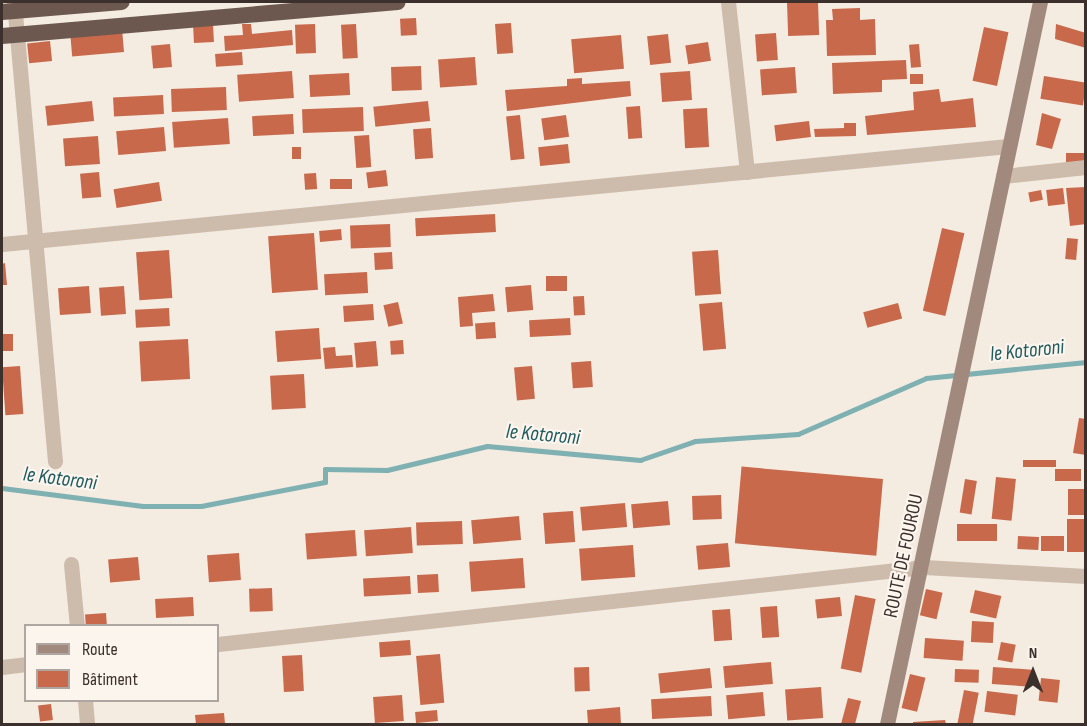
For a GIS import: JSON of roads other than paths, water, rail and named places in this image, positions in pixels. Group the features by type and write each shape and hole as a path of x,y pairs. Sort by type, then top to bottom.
{"highway":[{"path":"10,8 122,2"},
{"path":"9,35 398,2"}],"main road":[{"name":"ROUTE DE FOUROU","path":"887,724 924,567 971,342 1008,146 1040,2"}],"street":[{"path":"728,2 747,172"},
{"path":"10,8 9,35 36,241 55,461"},
{"path":"2,244 1008,146"},
{"path":"1003,176 1086,167"},
{"path":"71,564 77,624"},
{"path":"219,644 924,567 1086,576"},
{"path":"2,667 24,664"},
{"path":"85,702 87,724"}],"waterway":[{"name":"le Kotoroni","path":"2,488 143,506 201,506 325,482 325,469 387,470 487,446 640,460 695,441 798,434 926,378 1086,362"}]}
